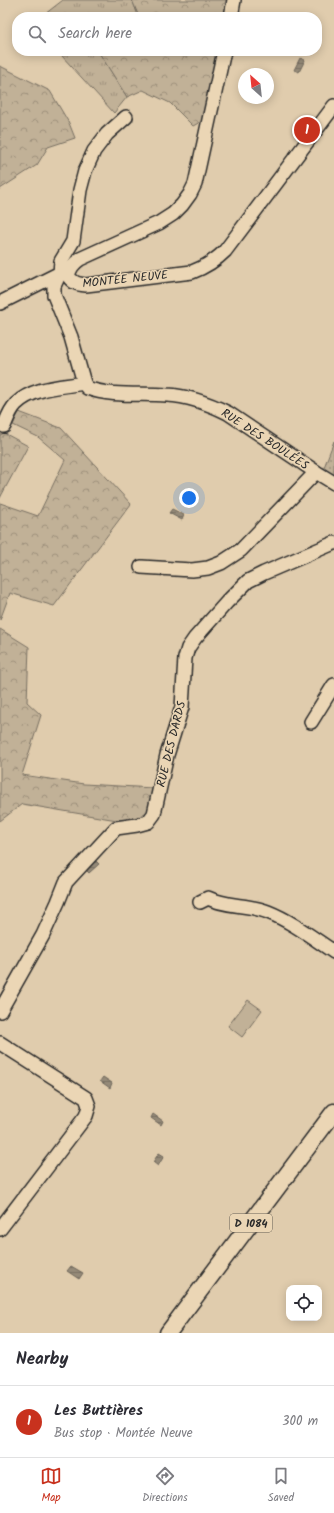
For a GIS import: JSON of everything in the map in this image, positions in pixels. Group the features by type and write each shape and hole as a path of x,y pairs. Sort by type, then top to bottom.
{"main road":[{"name":"D 1084","path":"168,1333 334,1112"}],"street":[{"path":"232,12 234,0"},
{"name":"MONTÉE NEUVE","path":"223,56 194,184 190,194 173,214 159,223 80,259 73,264 65,271 72,281 78,284 86,285 192,272 215,260 225,251 334,106"},
{"path":"65,271 61,261 72,241 80,190 85,171 94,151 107,134 126,117"},
{"path":"0,303 65,271"},
{"path":"4,426 9,413 15,405 32,394 43,390 84,383 71,337 54,295 54,286 65,271"},
{"name":"RUE DES BOULÉES","path":"84,383 87,388 108,393 181,396 220,409 334,483"},
{"path":"141,567 192,570 208,568 221,563 241,550 316,472"},
{"name":"RUE DES DARDS","path":"0,1011 44,934 66,882 116,828 148,822 154,814 167,755 182,707 188,648 194,638 227,602 248,582 264,572 334,543"},
{"path":"311,722 334,685"},
{"path":"200,902 208,898 216,902 255,908 268,912 282,919 334,952"},
{"path":"0,1043 86,1098 89,1106 86,1116 0,1229"}],"green space":[{"path":"63,0 132,0 137,12 48,12"},
{"path":"132,0 230,0 227,12 137,12"},
{"path":"62,56 101,56 127,97 114,113"},
{"path":"101,56 218,56 204,120 193,126 170,103 143,90 127,97"},
{"path":"0,66 50,91 69,123 75,138 48,147 37,165 0,189"},
{"path":"19,412 61,428 131,504 54,606 10,593 0,620 0,503 38,516 65,460 38,437 13,425"},
{"path":"4,433 28,446 0,498 0,435"},
{"path":"334,441 334,477 323,470"},
{"path":"0,629 29,647 27,702 41,715 22,775 84,784 153,788 149,818 117,820 22,804 0,821"},
{"path":"248,1000 262,1010 242,1037 228,1026"}],"shaded area":[{"path":"300,58 305,60 299,72 294,70"},
{"path":"172,509 184,515 182,520 169,513"},
{"path":"95,860 99,864 89,873 86,870"},
{"path":"103,1077 112,1083 110,1088 100,1081"},
{"path":"153,1114 163,1121 161,1125 151,1118"},
{"path":"159,1153 164,1156 158,1166 153,1162"},
{"path":"71,1266 83,1273 79,1279 67,1271"}],"place":[{"name":"Les Buttières","path":"307,130"}]}
